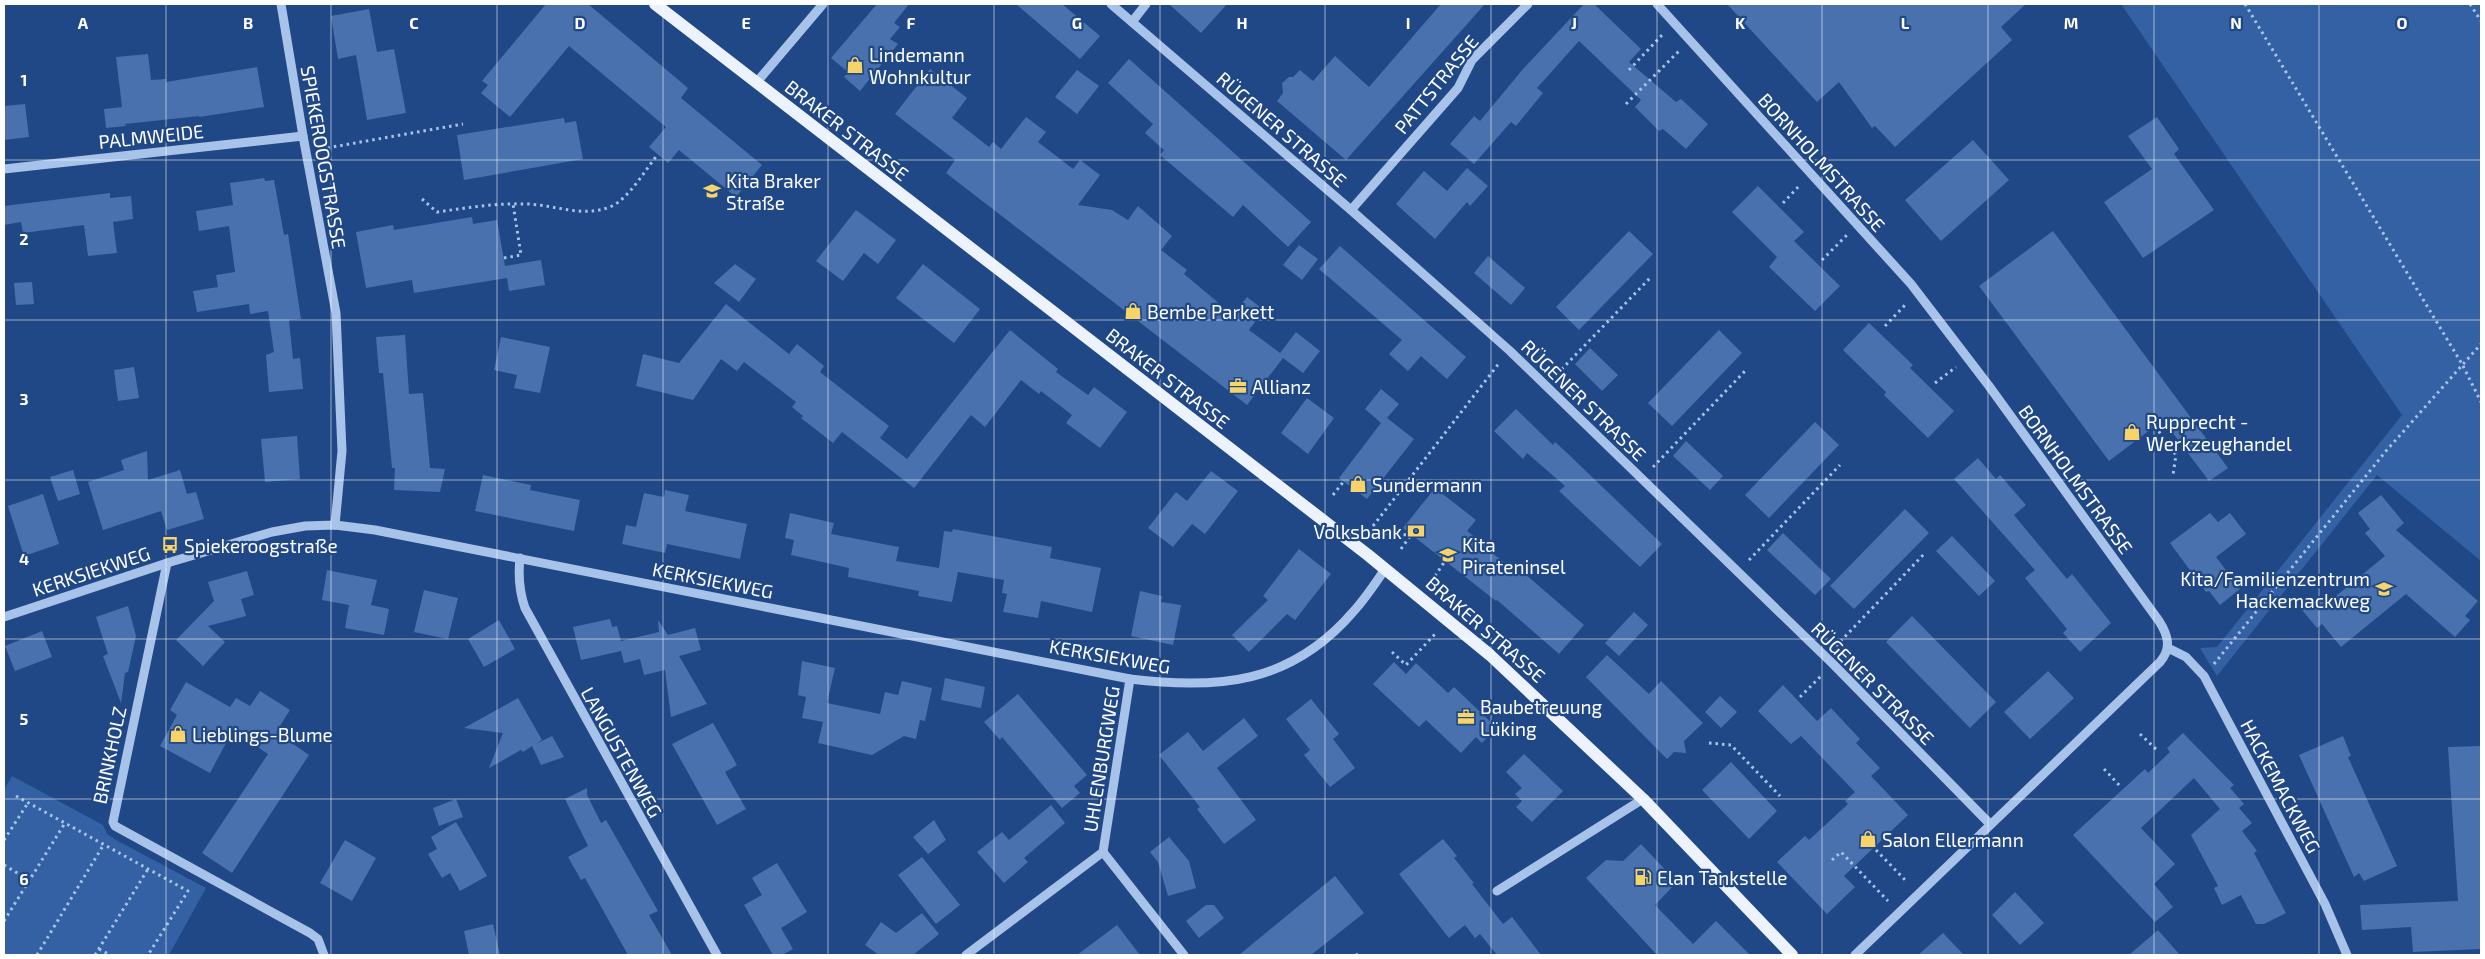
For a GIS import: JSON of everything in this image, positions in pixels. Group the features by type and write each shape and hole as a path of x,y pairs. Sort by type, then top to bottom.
{"main road":[{"name":"BRAKER STRASSE","path":"654,4 1385,569 1448,620 1539,698 1644,799 1792,955"}],"street":[{"name":"SPIEKEROOGSTRASSE","path":"281,4 336,314 342,452 335,525"},
{"path":"756,83 823,4"},
{"name":"RÜGENER STRASSE","path":"1111,4 1351,210 1510,351 1826,657 1990,824"},
{"path":"1132,22 1146,4"},
{"name":"PATTSTRASSE","path":"1351,210 1458,88 1472,60 1528,4"},
{"name":"BORNHOLMSTRASSE","path":"1657,4 1917,292 1968,357 2159,620 2166,631 2168,648"},
{"name":"PALMWEIDE","path":"4,169 303,136"},
{"name":"KERKSIEKWEG","path":"4,617 167,563 272,532 305,526 335,525 375,530 520,558 1130,679 1172,684 1211,684 1265,673 1297,659 1336,629 1353,612 1385,569"},
{"name":"LANGUSTENWEG","path":"520,558 519,583 525,608 718,955"},
{"name":"BRINKHOLZ","path":"167,563 112,818 115,826 310,933 318,939 324,955"},
{"path":"1855,955 2160,662 2168,648"},
{"name":"HACKEMACKWEG","path":"2168,648 2186,657 2204,676 2325,904 2347,955"},
{"name":"UHLENBURGWEG","path":"966,955 1103,852 1130,679"},
{"path":"1497,891 1644,799"},
{"path":"1103,852 1184,955"}],"path":[{"path":"2245,4 2462,364 2481,402"},
{"path":"2470,4 2481,21"},
{"path":"1629,70 1674,22"},
{"path":"1626,104 1690,40"},
{"path":"306,152 463,124"},
{"path":"422,199 436,212 474,206 513,204 543,206 578,212 598,210 612,206 622,199 658,154"},
{"path":"1783,203 1811,174"},
{"path":"504,258 521,255 513,204"},
{"path":"1822,260 1857,225"},
{"path":"1546,385 1652,276"},
{"path":"1885,326 1917,292"},
{"path":"2204,676 2386,451 2481,344"},
{"path":"1373,526 1510,351"},
{"path":"1935,383 1968,357"},
{"path":"1642,478 1746,370"},
{"path":"2155,426 2176,455 2173,475"},
{"path":"1738,572 1840,466"},
{"path":"1333,495 1344,482"},
{"path":"1384,534 1412,535 1401,549"},
{"path":"1826,657 1925,553"},
{"path":"1434,576 1445,561"},
{"path":"1392,652 1406,665 1448,620"},
{"path":"1800,697 1833,664"},
{"path":"2140,734 2158,751"},
{"path":"1709,743 1731,745 1780,796"},
{"path":"2104,769 2121,786"},
{"path":"16,796 188,891 148,955"},
{"path":"4,840 28,802"},
{"path":"4,921 65,823"},
{"path":"37,955 115,826"},
{"path":"1876,850 1918,894"},
{"path":"1832,860 1841,852 1899,913"},
{"path":"4,865 29,880"},
{"path":"95,955 148,869"},
{"path":"99,949 110,955"}],"shaded area":[{"path":"2121,4 2481,4 2481,561 2377,475 2217,676 2200,648 2217,647 2402,415"},
{"path":"12,776 103,825 107,834 118,841 206,888 169,955 4,955 4,790"}],"building":[{"path":"546,4 588,4 688,88 681,98 762,165 736,197 679,150 668,163 649,147 666,127 569,46 510,117 481,93 488,85 482,81"},
{"path":"877,4 909,4 894,23 900,27 890,39 898,44 860,91 844,77 848,72 831,58"},
{"path":"1016,4 1062,4 1100,36 1080,59"},
{"path":"1169,4 1227,4 1201,33"},
{"path":"1441,4 1485,4 1346,160 1277,101 1283,93 1282,83 1289,77 1293,77 1300,70 1313,81 1335,56 1369,87"},
{"path":"1584,4 1594,4 1641,49 1629,62 1676,102 1681,99 1708,124 1686,149 1663,129 1659,131 1635,107 1641,100 1579,41 1537,88 1543,93 1516,126 1511,122 1474,164 1450,144 1474,116 1480,121 1523,69"},
{"path":"1727,4 2026,4 2001,27 2012,40 1895,147 1875,126 1872,128 1839,82 1817,102"},
{"path":"369,9 377,52 394,49 406,113 367,120 356,55 338,59 331,16"},
{"path":"148,54 151,80 166,79 166,82 257,67 264,107 106,128 104,109 122,107 116,57"},
{"path":"1129,59 1311,222 1288,247 1243,205 1233,217 1160,155 1164,150 1145,133 1153,124 1108,83"},
{"path":"930,69 967,98 952,118 989,147 993,142 1001,149 1026,117 1046,132 1038,142 1073,169 1080,160 1100,175 1078,205 1112,210 1128,220 1138,206 1172,236 1161,250 1187,270 1184,274 1233,315 1247,297 1264,310 1249,330 1280,353 1296,332 1320,351 1303,373 1283,358 1247,405 946,173 955,160 895,114"},
{"path":"1077,70 1099,86 1077,114 1055,97"},
{"path":"25,104 29,137 4,140 4,106"},
{"path":"2157,117 2179,149 2174,154 2214,210 2143,258 2104,202 2152,169 2128,136"},
{"path":"564,118 565,123 576,121 583,159 464,180 457,135"},
{"path":"1973,140 2009,180 1941,241 1905,200"},
{"path":"1467,168 1488,186 1470,206 1467,202 1435,239 1396,204 1424,171 1447,191"},
{"path":"264,178 265,181 274,180 284,235 288,234 301,319 289,320 293,359 300,358 303,389 269,392 266,355 274,352 268,311 250,314 249,304 197,312 193,291 218,287 216,275 235,272 229,226 199,231 196,211 233,205 230,183"},
{"path":"1758,186 1804,232 1794,241 1840,286 1815,311 1769,267 1777,257 1732,212"},
{"path":"110,193 110,198 131,196 133,219 113,222 117,253 88,256 84,225 23,233 21,222 4,225 4,206"},
{"path":"856,210 896,240 878,264 864,253 843,281 816,261"},
{"path":"472,217 473,224 497,220 505,266 541,260 545,285 509,291 507,278 414,293 412,280 366,288 356,232 393,225 394,230"},
{"path":"1629,231 1653,254 1579,330 1556,307"},
{"path":"2053,231 2228,468 2209,481 2163,420 2109,461 1979,286"},
{"path":"1299,245 1318,259 1302,280 1283,265"},
{"path":"1340,246 1466,357 1447,379 1421,356 1408,371 1389,354 1402,340 1319,269"},
{"path":"1488,256 1525,288 1511,305 1474,273"},
{"path":"735,264 756,279 739,302 714,283"},
{"path":"923,264 980,309 954,343 896,298"},
{"path":"32,282 34,304 16,305 14,283"},
{"path":"726,304 789,354 797,344 824,366 820,372 889,426 880,438 907,459 1010,330 1058,369 1056,372 1088,395 1094,387 1127,412 1100,448 1066,423 1072,415 1041,391 1039,394 1021,380 985,427 971,415 914,488 842,432 833,443 801,418 803,416 792,407 796,402 744,362 737,371 721,359 693,400 636,386 643,354 679,363"},
{"path":"1869,323 1913,365 1910,368 1954,411 1928,438 1884,395 1886,392 1843,350"},
{"path":"1719,330 1742,353 1672,426 1648,403"},
{"path":"405,335 409,394 423,393 430,468 445,469 440,492 394,490 395,468 392,468 383,373 379,373 376,337"},
{"path":"501,337 550,347 540,393 514,388 517,375 494,370"},
{"path":"1590,348 1618,375 1602,391 1575,364"},
{"path":"134,367 139,398 118,401 114,370"},
{"path":"1381,389 1399,404 1387,418 1414,439 1367,499 1339,478 1381,423 1365,409"},
{"path":"1307,398 1334,418 1308,454 1281,433"},
{"path":"1516,409 1553,445 1555,442 1565,451 1662,544 1640,567 1559,491 1565,486 1527,453 1523,459 1494,431"},
{"path":"1815,422 1839,445 1769,518 1745,495"},
{"path":"297,436 300,479 265,482 261,439"},
{"path":"1686,441 1723,476 1710,490 1673,456"},
{"path":"147,451 148,480 180,470 187,494 196,492 204,519 167,530 161,511 103,530 88,482 124,470 121,460"},
{"path":"1978,458 1996,479 2000,475 2026,505 2014,515 2067,579 2072,574 2111,623 2080,652 2063,633 2067,629 2025,578 2035,570 1954,479"},
{"path":"73,470 80,494 58,501 50,477"},
{"path":"1211,471 1238,491 1205,534 1192,524 1173,547 1148,528 1176,492 1187,501"},
{"path":"483,475 531,485 530,490 580,500 574,531 475,511"},
{"path":"1435,488 1476,520 1467,531 1521,576 1524,573 1584,625 1559,654 1497,600 1403,528"},
{"path":"665,490 689,495 685,511 747,524 740,559 667,544 665,553 622,544 626,525 636,527 644,493 664,497"},
{"path":"43,494 59,544 24,556 8,506"},
{"path":"2381,495 2404,523 2396,530 2478,601 2465,616 2470,620 2455,637 2406,594 2341,647 2322,624 2317,628 2302,610 2318,596 2325,605 2385,556 2365,533 2370,529 2358,513"},
{"path":"1905,509 1929,533 1854,609 1830,586"},
{"path":"790,513 834,523 831,534 899,547 896,561 939,568 944,531 952,532 953,529 1052,547 1050,558 1101,568 1092,612 1041,601 1038,618 1003,612 1007,594 1002,593 1004,580 958,572 952,602 918,596 919,591 848,577 849,568 791,555 794,540 785,538"},
{"path":"2210,513 2218,522 2230,513 2246,534 2216,557 2240,589 2220,605 2209,591 2206,592 2170,543"},
{"path":"1783,533 1831,579 1815,595 1767,550"},
{"path":"1952,536 1995,581 1979,596 1936,551"},
{"path":"1299,549 1331,574 1295,620 1287,614 1249,652 1232,635 1268,600 1263,596"},
{"path":"327,570 377,580 371,605 389,609 384,635 345,628 349,605 322,600"},
{"path":"247,571 254,595 241,599 246,616 208,626 225,642 203,666 176,640 214,601 208,582"},
{"path":"424,590 458,598 448,639 414,632"},
{"path":"1140,591 1162,596 1161,602 1181,605 1173,645 1131,636"},
{"path":"128,606 136,636 128,672 125,673 121,703 103,656 108,654 96,617"},
{"path":"1634,612 1648,625 1619,656 1605,643"},
{"path":"1912,616 1996,702 1970,728 1886,642"},
{"path":"610,619 612,627 617,626 621,641 659,632 658,620 668,635 695,628 701,650 679,656 707,704 671,717 665,670 644,675 640,659 624,663 621,651 581,660 573,627"},
{"path":"499,620 515,649 484,667 468,639"},
{"path":"42,631 52,657 15,671 5,646"},
{"path":"1607,655 1649,694 1661,681 1703,723 1684,741 1686,753 1674,752 1667,759 1586,677"},
{"path":"802,661 835,668 827,703 880,714 885,692 898,695 902,681 932,688 925,721 920,720 916,739 904,736 872,755 818,743 823,722 802,718 806,697 798,695"},
{"path":"1394,662 1406,674 1416,663 1448,693 1454,687 1496,727 1482,743 1476,737 1461,753 1426,720 1419,727 1373,684"},
{"path":"2048,671 2074,698 2030,739 2004,712"},
{"path":"945,678 985,687 981,708 941,700"},
{"path":"186,682 230,707 236,698 250,706 260,691 290,710 276,732 309,755 232,873 202,853 268,754 233,730 210,773 160,746 177,715 170,710"},
{"path":"1783,685 1817,721 1831,708 1860,739 1856,743 1880,768 1871,776 1908,815 1844,876 1855,887 1827,914 1777,862 1805,836 1809,840 1848,804 1845,801 1855,792 1801,736 1791,744 1758,711"},
{"path":"1018,694 1087,775 1074,786 1080,793 1062,808 1002,737 1000,740 984,722"},
{"path":"1720,696 1737,712 1721,728 1705,712"},
{"path":"518,698 542,740 536,744 552,736 564,757 541,765 532,746 489,768 503,733 464,728"},
{"path":"1311,699 1339,734 1333,739 1355,768 1330,787 1304,755 1310,750 1286,719"},
{"path":"1244,718 1258,736 1217,768 1256,820 1224,844 1197,809 1200,807 1159,755 1188,732 1203,751"},
{"path":"713,723 737,765 725,772 746,809 717,825 672,744"},
{"path":"2183,733 2234,785 2230,788 2244,804 2239,808 2252,823 2242,831 2257,851 2254,853 2286,913 2264,924 2256,924 2241,895 2222,905 2214,888 2218,886 2191,835 2220,809 2194,778 2141,828 2175,864 2154,884 2173,907 2155,922 2073,835 2145,769 2148,773 2170,752 2167,748"},
{"path":"2343,736 2351,756 2348,757 2397,866 2364,881 2359,873 2354,877 2299,755"},
{"path":"2481,746 2481,949 2413,952 2411,927 2362,930 2360,905 2458,901 2448,747"},
{"path":"1524,754 1563,791 1532,822 1516,807 1522,801 1515,794 1522,788 1506,772"},
{"path":"1731,762 1777,811 1749,839 1702,790"},
{"path":"587,788 587,795 601,823 606,820 658,911 649,915 672,955 628,955 585,878 581,880 568,857 588,846 565,799"},
{"path":"456,799 463,817 439,826 433,808"},
{"path":"1051,805 1065,823 1024,858 1028,862 1004,883 977,852 1002,832 1009,840"},
{"path":"934,820 946,840 928,854 913,837"},
{"path":"456,822 487,876 460,891 450,873 442,878 428,854 437,849 431,837"},
{"path":"1169,837 1189,861 1196,888 1168,896 1158,862 1150,852"},
{"path":"1443,839 1457,856 1454,858 1474,883 1472,884 1503,924 1512,917 1541,955 1497,955 1480,934 1475,938 1465,925 1449,938 1399,874"},
{"path":"345,840 376,858 352,901 320,883"},
{"path":"1641,844 1677,882 1655,905 1693,944 1716,921 1750,955 1657,955 1586,878 1606,860 1623,861"},
{"path":"922,857 960,905 936,924 898,875"},
{"path":"777,863 807,912 781,928 793,949 782,955 773,955 744,905 762,895 752,878"},
{"path":"1335,876 1364,913 1311,955 1239,955"},
{"path":"2015,892 2044,923 2020,945 1992,915"},
{"path":"1206,905 1214,905 1224,918 1199,938 1186,921"},
{"path":"922,913 939,934 913,955 879,955 865,945 881,922 896,933"},
{"path":"493,924 500,955 469,955 464,931"},
{"path":"1117,925 1140,955 1077,955"},
{"path":"2158,930 2180,955 2129,955"},
{"path":"1943,933 1964,955 1918,955"}],"place":[{"name":"Lindemann Wohnkultur","path":"855,65"},
{"name":"Kita Braker Straße","path":"712,191"},
{"name":"Bembe Parkett","path":"1133,311"},
{"name":"Allianz","path":"1238,386"},
{"name":"Rupprecht - Werkzeughandel","path":"2132,432"},
{"name":"Sundermann","path":"1358,484"},
{"name":"Volksbank","path":"1416,531"},
{"name":"Spiekeroogstraße","path":"170,545"},
{"name":"Kita Pirateninsel","path":"1448,555"},
{"name":"Kita/Familienzentrum Hackemackweg","path":"2384,589"},
{"name":"Baubetreuung Lüking","path":"1466,717"},
{"name":"Lieblings-Blume","path":"178,734"},
{"name":"Salon Ellermann","path":"1868,839"},
{"name":"Elan Tankstelle","path":"1643,877"}]}
